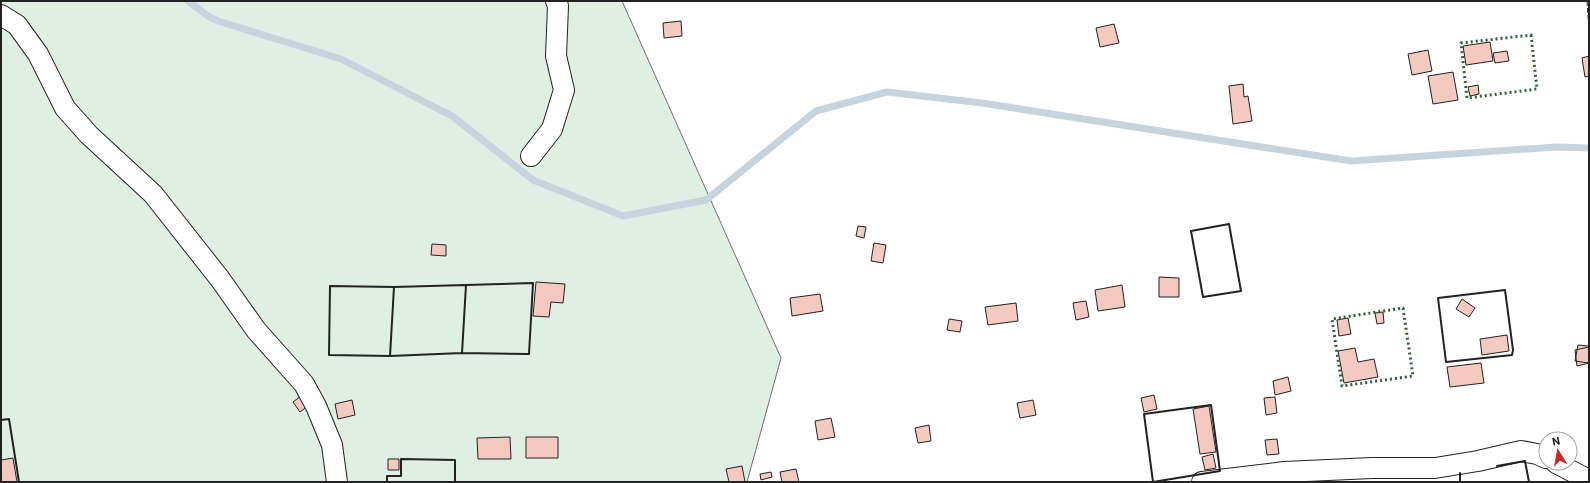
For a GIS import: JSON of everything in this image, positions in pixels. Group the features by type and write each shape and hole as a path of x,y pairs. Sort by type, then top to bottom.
{"street":[{"path":"531,156 552,129 564,90 556,56 558,6 556,1"},
{"path":"1,14 17,25 38,54 64,108 89,135 153,194 220,279 256,330 304,384 316,406 332,445 337,482"},
{"path":"1202,482 1284,472 1372,468 1435,468 1478,461 1521,451 1538,454"},
{"path":"1572,471 1589,480"}],"green space":[{"path":"1,1 622,1 781,358 747,482 1,482"}],"building":[{"path":"681,21 682,36 664,38 663,23"},
{"path":"1114,24 1119,43 1100,47 1096,28"},
{"path":"1490,42 1493,61 1466,65 1463,46"},
{"path":"1428,50 1432,71 1412,75 1408,54"},
{"path":"1507,51 1509,61 1495,63 1493,53"},
{"path":"1589,56 1589,76 1585,77 1582,58"},
{"path":"1453,72 1458,100 1433,104 1428,76"},
{"path":"1243,84 1244,97 1248,96 1252,121 1233,124 1229,86"},
{"path":"1478,85 1479,94 1470,96 1468,87"},
{"path":"858,226 866,227 864,238 856,236"},
{"path":"874,243 886,245 883,263 871,261"},
{"path":"432,244 446,245 446,256 431,255"},
{"path":"1159,277 1179,278 1179,297 1159,297"},
{"path":"536,282 565,284 563,303 551,302 549,317 533,316"},
{"path":"1122,285 1125,307 1098,311 1095,290"},
{"path":"820,294 823,311 792,316 790,298"},
{"path":"1462,299 1475,308 1469,317 1456,309"},
{"path":"1086,301 1089,317 1076,320 1073,303"},
{"path":"1016,303 1018,321 988,325 985,307"},
{"path":"1383,312 1384,323 1377,324 1375,313"},
{"path":"1348,318 1351,334 1339,336 1337,320"},
{"path":"949,319 962,321 960,332 947,330"},
{"path":"1507,335 1509,351 1482,355 1480,339"},
{"path":"1578,345 1589,346 1589,363 1575,361"},
{"path":"1589,347 1589,363 1577,366 1575,350"},
{"path":"1355,348 1358,362 1374,359 1378,377 1344,383 1338,351"},
{"path":"1481,363 1484,383 1450,387 1447,367"},
{"path":"1288,377 1291,391 1275,395 1273,381"},
{"path":"305,393 312,403 300,412 293,402"},
{"path":"1154,395 1157,409 1144,412 1141,398"},
{"path":"1275,397 1277,413 1266,415 1264,398"},
{"path":"352,400 355,415 338,419 335,404"},
{"path":"1033,400 1036,415 1020,418 1017,403"},
{"path":"1209,406 1216,452 1200,454 1193,409"},
{"path":"831,418 835,437 818,440 815,421"},
{"path":"929,425 931,441 918,443 915,428"},
{"path":"510,437 511,459 478,459 477,438"},
{"path":"526,437 558,437 558,458 526,458"},
{"path":"1277,439 1279,454 1267,455 1265,440"},
{"path":"1213,454 1216,468 1205,470 1202,457"},
{"path":"13,458 17,482 1,482 1,460"},
{"path":"388,459 399,459 399,470 388,470"},
{"path":"742,466 745,482 729,482 726,469"},
{"path":"796,469 799,482 782,482 780,472"},
{"path":"771,472 772,477 761,480 760,474"}],"waterway":[{"path":"188,1 208,16 218,21 341,59 452,116 533,180 623,216 706,200 816,111 887,92 982,103 1351,161 1556,147 1589,148"}],"hedge":[{"path":"1531,35 1537,89 1467,98 1461,43 1531,35"},
{"path":"1403,308 1413,376 1342,386 1332,319 1403,308"}],"fence":[{"path":"1587,1 1589,29"}],"wall":[{"path":"1229,224 1241,291 1203,297 1191,231 1229,224"},
{"path":"462,353 529,354 533,283 466,285"},
{"path":"466,285 462,353 390,356 394,287 466,285"},
{"path":"330,286 394,287 390,356 329,355 330,286"},
{"path":"1505,290 1513,350 1512,355 1446,362 1438,298 1505,290"},
{"path":"1211,405 1220,471 1153,482 1144,414 1211,405"},
{"path":"1,420 9,419 19,482"},
{"path":"387,482 387,476 401,476 401,459 455,460 455,482"},
{"path":"1497,466 1525,461 1529,482"},
{"path":"1460,473 1460,482"}]}
